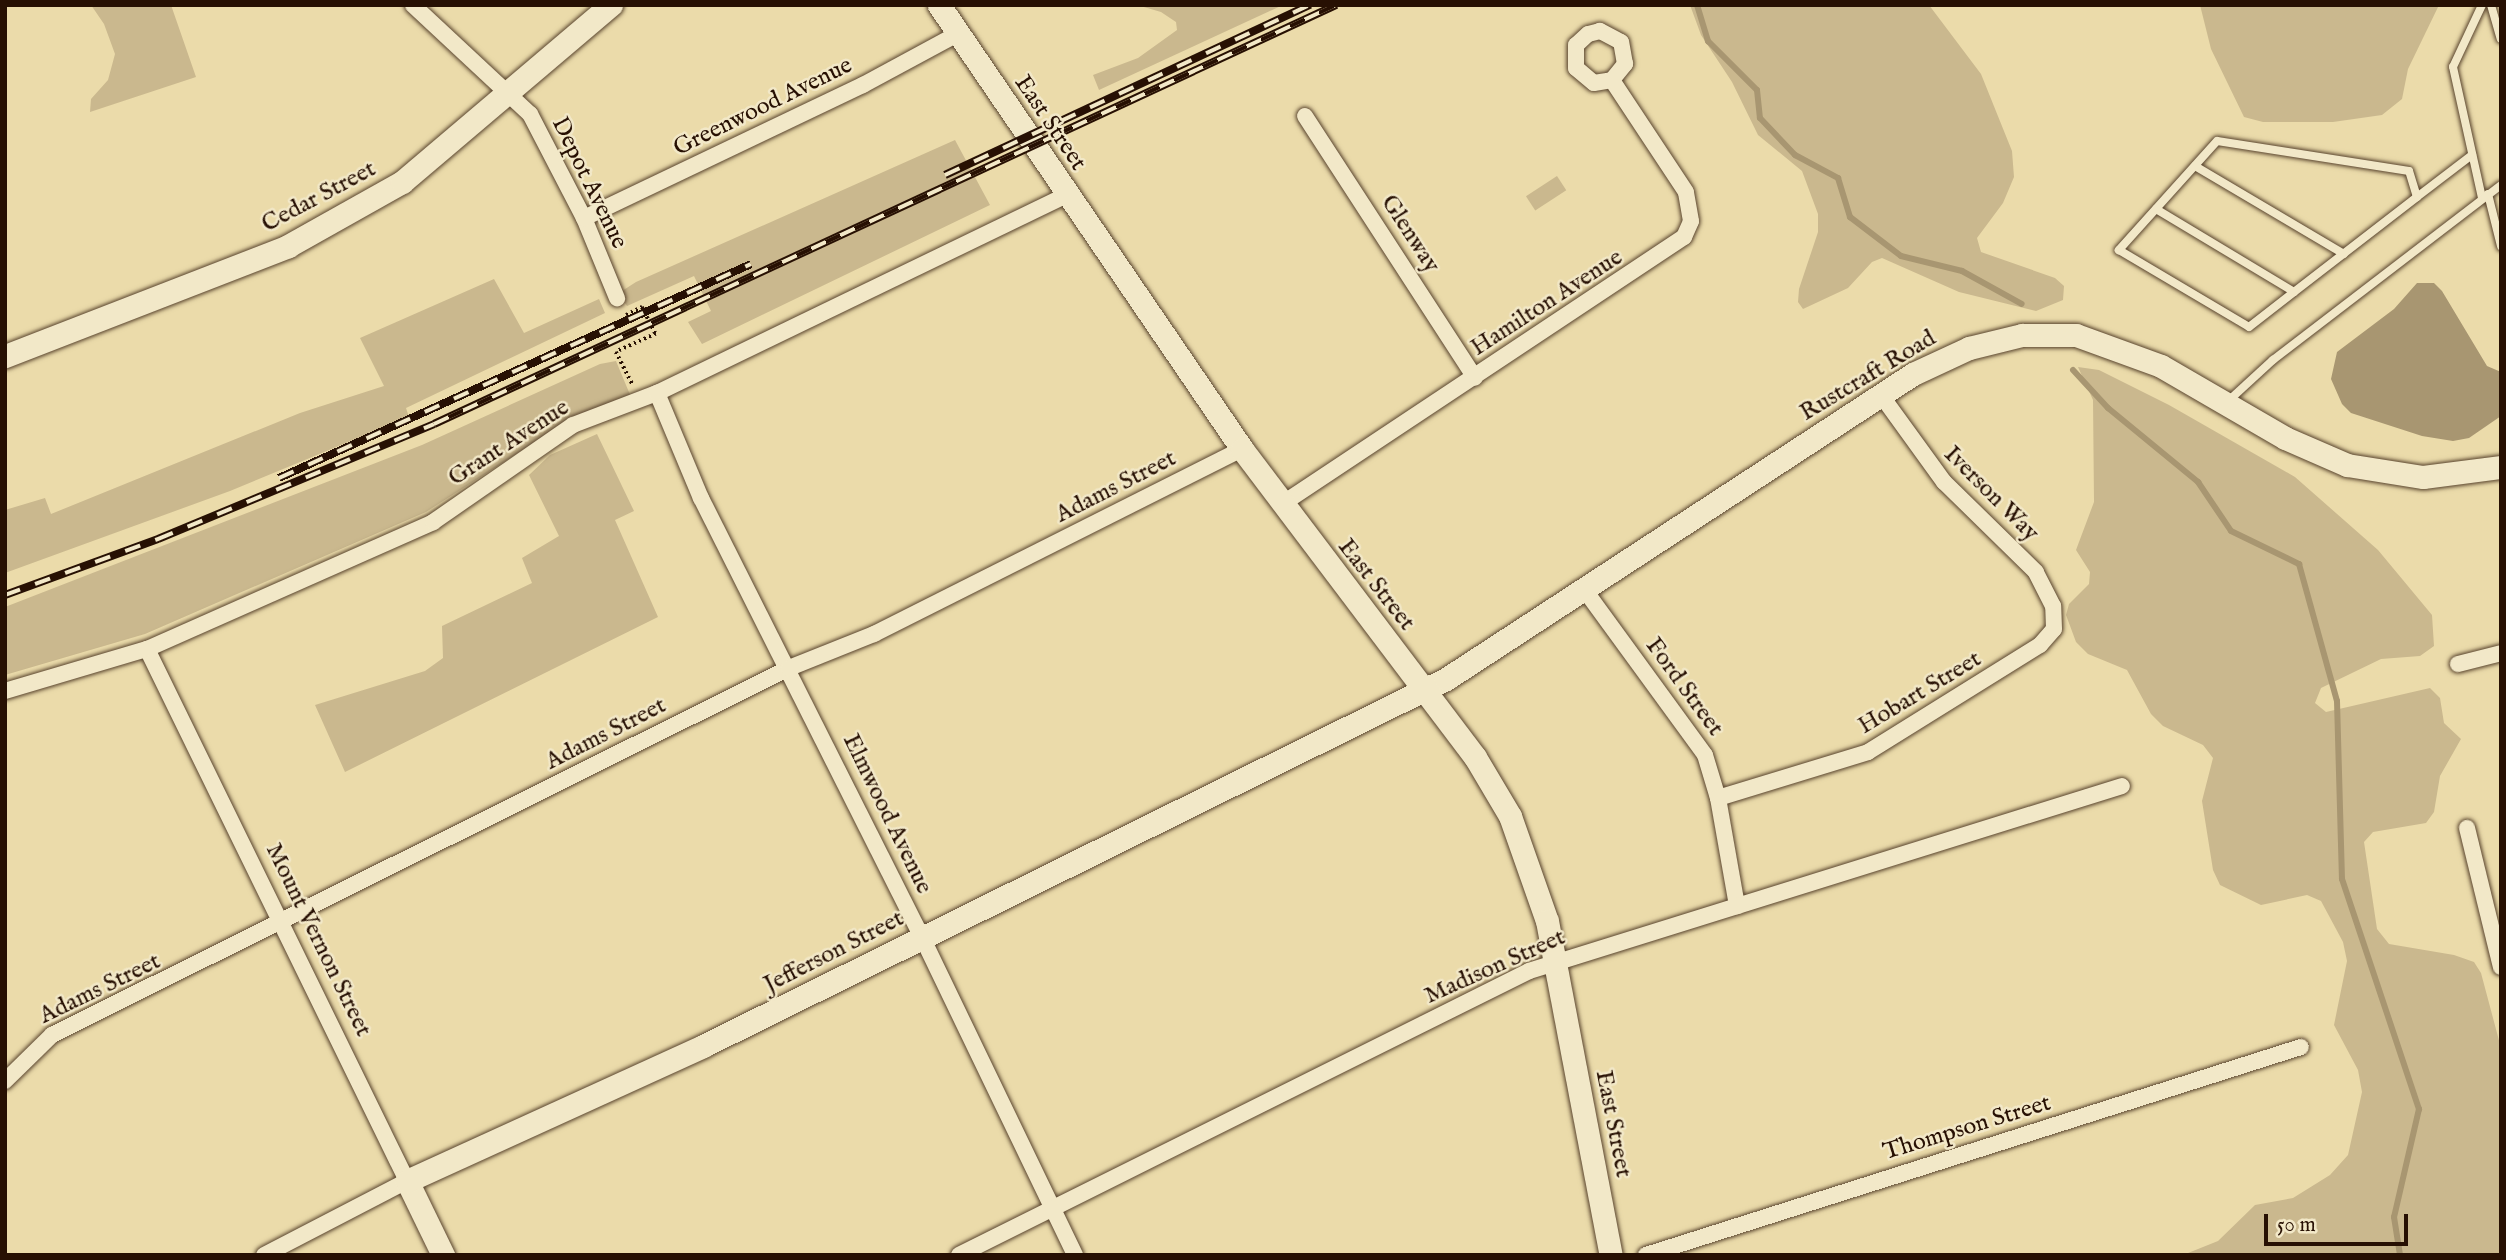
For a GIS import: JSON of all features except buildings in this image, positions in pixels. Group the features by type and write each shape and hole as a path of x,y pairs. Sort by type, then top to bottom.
{"main road":[{"name":"Cedar Street","path":"5,356 288,246 402,182 512,94 611,5"},
{"name":"East Street","path":"943,8 1067,195 1242,449 1475,757 1510,816 1539,887 1556,961 1611,1255"},
{"name":"Rustcraft Road","path":"1425,690 1881,395 1969,348 2049,334 2076,335 2132,352 2318,454 2377,472 2423,477 2501,467"},
{"name":"Jefferson Street","path":"407,1181 703,1046 1425,690"},
{"name":"Mount Vernon Street","path":"407,1181 443,1255"}],"street":[{"name":"Depot Avenue","path":"413,5 487,78 512,94 541,132 584,218 618,302"},
{"name":"Greenwood Avenue","path":"584,218 863,85 959,33"},
{"name":"Hamilton Avenue","path":"1282,504 1684,237 1690,221 1686,192 1612,80"},
{"name":"Glenway","path":"1305,116 1475,378"},
{"name":"Grant Avenue","path":"5,691 147,649 433,522 573,425 657,393 1067,195"},
{"name":"Elmwood Avenue","path":"657,393 701,498 789,668 922,937 1075,1255"},
{"name":"Iverson Way","path":"1881,395 1944,482 2036,572 2053,606 2054,629"},
{"name":"Adams Street","path":"5,1082 52,1035 789,668 874,634 1242,449"},
{"name":"Ford Street","path":"1584,589 1694,736 1709,764 1718,797 1737,906"},
{"name":"Hobart Street","path":"1718,797 1868,752 2040,645 2054,629"},
{"name":"Mount Vernon Street","path":"147,649 407,1181"},
{"path":"2458,664 2501,653"},
{"name":"Madison Street","path":"959,1255 1556,961 2122,786"},
{"path":"2467,828 2501,967"},
{"name":"Thompson Street","path":"1646,1255 2301,1047"},
{"name":"Jefferson Street","path":"264,1255 407,1181"}],"lane":[{"path":"2482,5 2453,67 2472,155 2501,246"},
{"path":"2491,5 2501,40"},
{"path":"2417,197 2409,171 2217,141 2119,250 2249,327 2472,155"},
{"path":"2195,166 2344,254"},
{"path":"2226,403 2273,360 2501,185"},
{"path":"2156,209 2294,292"}],"path":[{"path":"618,302 624,315 642,307 656,334 616,352 618,355"}],"shaded area":[{"path":"91,5 171,5 196,77 90,112 91,99 108,80 115,54 104,24"},
{"path":"1137,5 1283,5 1099,90 1093,75 1138,58 1177,30 1176,22 1161,12"},
{"path":"1690,5 1929,5 1981,74 2012,151 2014,177 2003,203 1977,238 1981,252 2055,278 2064,286 2063,300 2036,311 1959,292 1882,258 1872,262 1848,288 1803,309 1798,302 1799,289 1818,232 1818,214 1802,171 1758,135 1732,82 1701,35"},
{"path":"2200,5 2439,5 2408,69 2402,99 2382,115 2333,122 2263,122 2244,117 2211,49"},
{"path":"955,140 990,205 702,344 688,322 711,311 694,276 627,306 625,303 622,291 636,282"},
{"path":"1557,176 1566,190 1535,210 1526,196"},
{"path":"494,279 524,333 599,299 605,313 406,408 409,417 230,491 5,573 5,510 45,498 51,514 300,413 384,386 360,338"},
{"path":"2417,283 2434,283 2442,291 2487,366 2501,372 2501,416 2469,438 2453,441 2422,436 2351,413 2342,404 2331,379 2337,352 2394,309"},
{"path":"616,361 631,397 577,415 426,512 145,634 5,675 5,607 422,445 600,364"},
{"path":"2078,367 2099,370 2169,405 2295,477 2378,550 2432,615 2434,646 2420,656 2381,659 2321,688 2315,703 2326,712 2430,688 2440,698 2444,723 2461,739 2440,776 2434,812 2426,823 2373,832 2364,842 2377,929 2389,944 2454,955 2474,962 2481,973 2501,1048 2501,1255 2183,1255 2218,1241 2255,1205 2293,1198 2330,1175 2348,1155 2362,1092 2358,1070 2334,1025 2347,961 2343,942 2321,901 2307,895 2261,905 2220,885 2213,870 2202,801 2213,758 2203,745 2163,726 2151,714 2127,670 2088,654 2076,642 2066,615 2069,604 2089,584 2090,572 2076,550 2094,502 2093,400"},
{"path":"597,434 634,511 615,520 658,617 345,772 315,705 425,671 443,658 442,626 532,583 522,558 559,536 529,475 550,455"}],"waterway":[{"path":"1697,5 1708,41 1757,90 1760,118 1795,155 1838,178 1850,217 1901,256 1962,271 2022,304"},
{"path":"2073,370 2108,408 2198,482 2231,531 2299,564 2337,701 2342,879 2419,1109 2394,1217 2400,1255"}],"railway":[{"path":"945,175 1310,5"},
{"path":"5,595 158,539 434,424 1336,5"},
{"path":"279,478 751,264"}]}
